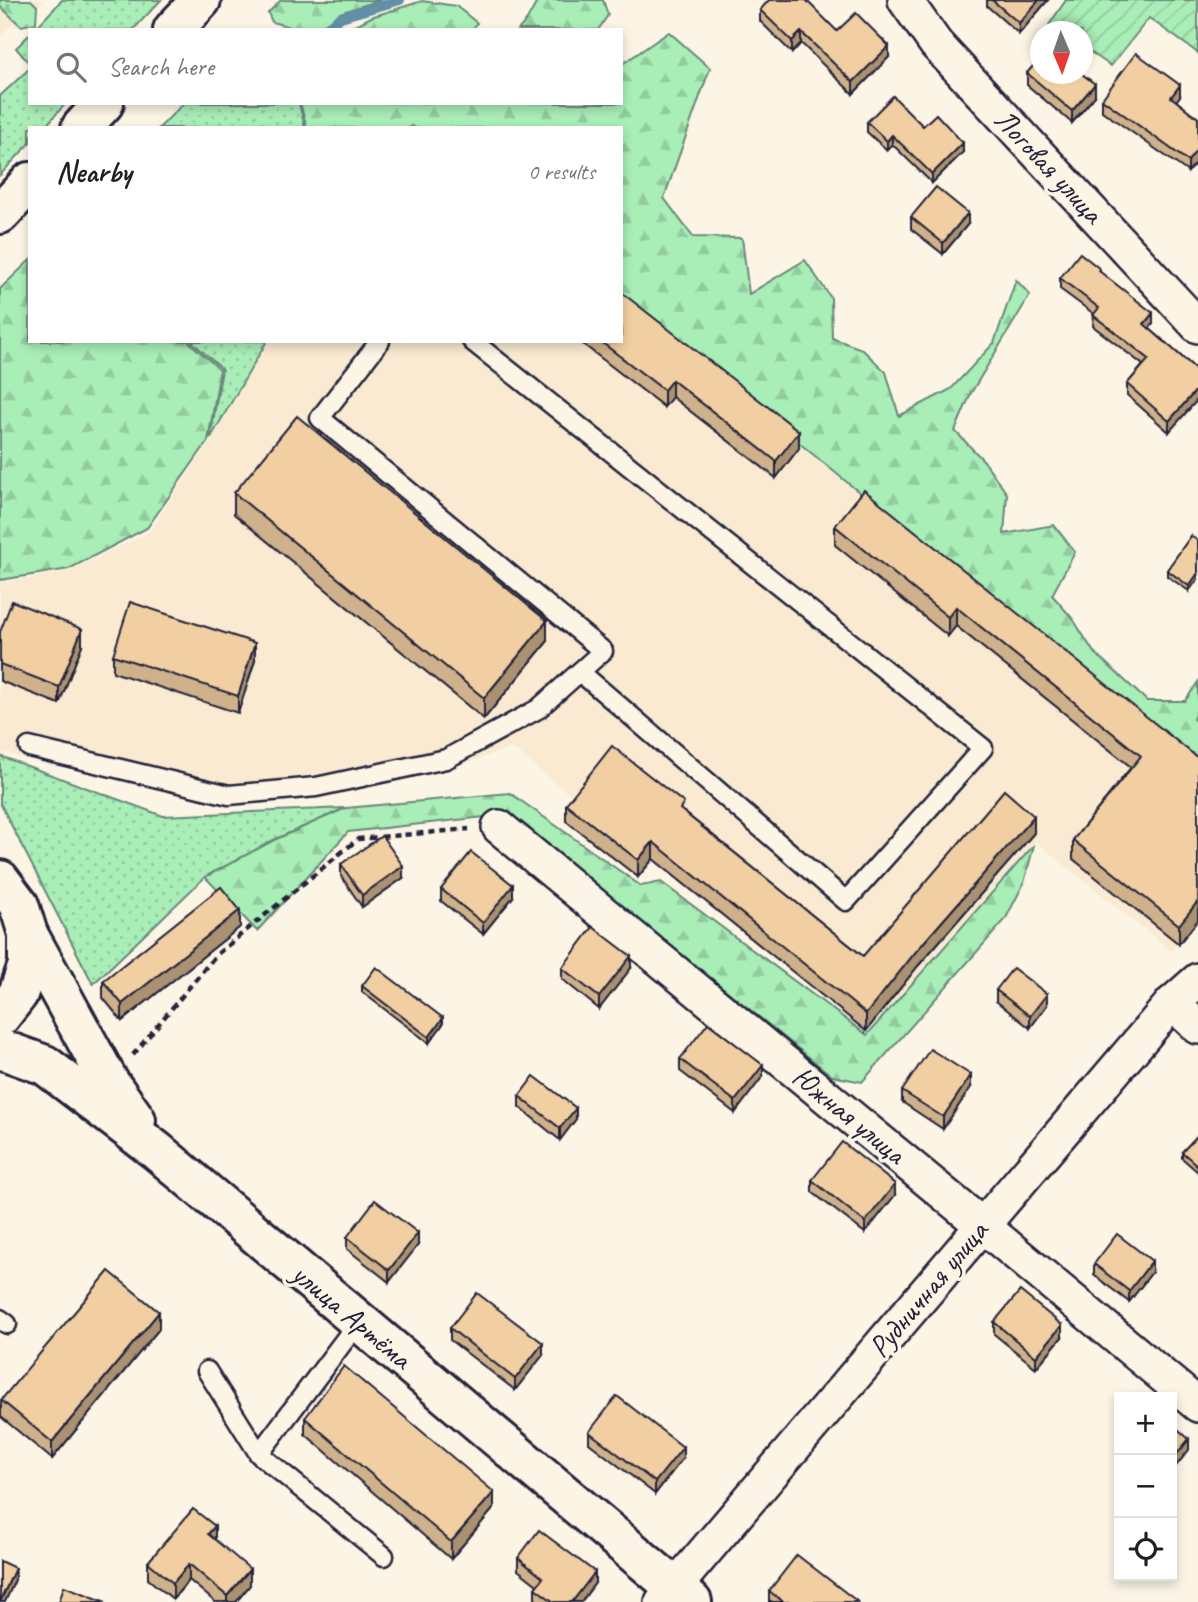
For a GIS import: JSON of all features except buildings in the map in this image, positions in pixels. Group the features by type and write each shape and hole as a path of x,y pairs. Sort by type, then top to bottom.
{"street":[{"path":"175,28 201,0"},
{"name":"Логовая улица","path":"905,0 936,44 1198,326"},
{"path":"83,126 102,105"},
{"path":"0,214 28,184"},
{"name":"Южная улица","path":"499,827 1198,1405"},
{"path":"12,899 110,1082 157,1151"},
{"path":"0,1017 18,994 28,965 12,899"},
{"name":"Рудничная улица","path":"676,1597 982,1225 1172,1003 1198,980"},
{"path":"1172,1003 1198,1027"},
{"name":"улица Артёма","path":"0,1050 45,1065 157,1151 359,1321 676,1597"}],"lane":[{"path":"29,747 229,795 316,786 446,759 538,709 603,652 320,418 378,343"},
{"path":"475,343 982,748 846,901 580,672"},
{"path":"259,1454 359,1321"},
{"path":"206,1371 259,1454 384,1556"}],"path":[{"path":"110,1082 216,955 358,839 499,827"}],"shaded area":[{"path":"0,0 44,0 17,27 13,23 0,36"},
{"path":"623,302 1198,772 1198,920 1171,951 1035,841 867,1033 512,748 452,768 322,796 230,805 43,741 37,762 0,751 0,583 70,571 149,532 210,442 268,343 623,343"}],"green space":[{"path":"0,0 31,0 37,6 36,23 21,26 0,6"},
{"path":"62,0 161,0 135,28 36,28"},
{"path":"281,0 380,0 340,13 320,28 293,28 272,22 268,13"},
{"path":"538,0 603,0 608,15 599,28 520,28"},
{"path":"1066,0 1198,0 1198,53 1149,18 1111,66 1093,54 1093,21 1052,21"},
{"path":"422,1 456,6 477,23 473,28 351,28 371,17"},
{"path":"669,32 710,68 664,198 693,237 742,238 749,294 805,260 831,298 832,338 862,349 886,372 899,416 951,389 994,343 1016,280 1030,295 971,393 955,431 984,461 1007,494 1004,534 1054,525 1075,552 1052,595 1073,619 1093,651 1147,701 1185,701 1198,682 1198,708 1193,719 1198,723 1198,770 623,299 623,126 306,126 301,105 623,105 623,64"},
{"path":"28,36 28,62 16,48"},
{"path":"28,70 28,105 64,105 46,126 28,126 28,145 0,175 0,96"},
{"path":"182,105 299,105 305,126 161,126"},
{"path":"28,262 28,343 190,343 220,370 208,441 147,528 69,569 0,580 0,289"},
{"path":"193,343 266,343 210,439 222,369"},
{"path":"0,756 163,816 346,808 274,840 205,877 93,984 0,803"},
{"path":"510,793 641,886 661,882 867,1035 1034,845 1024,883 1005,920 862,1082 832,1076 586,877 503,815 348,832 257,931 205,877 274,840 346,808"}],"waterway":[{"path":"326,28 341,17 400,0"}]}
